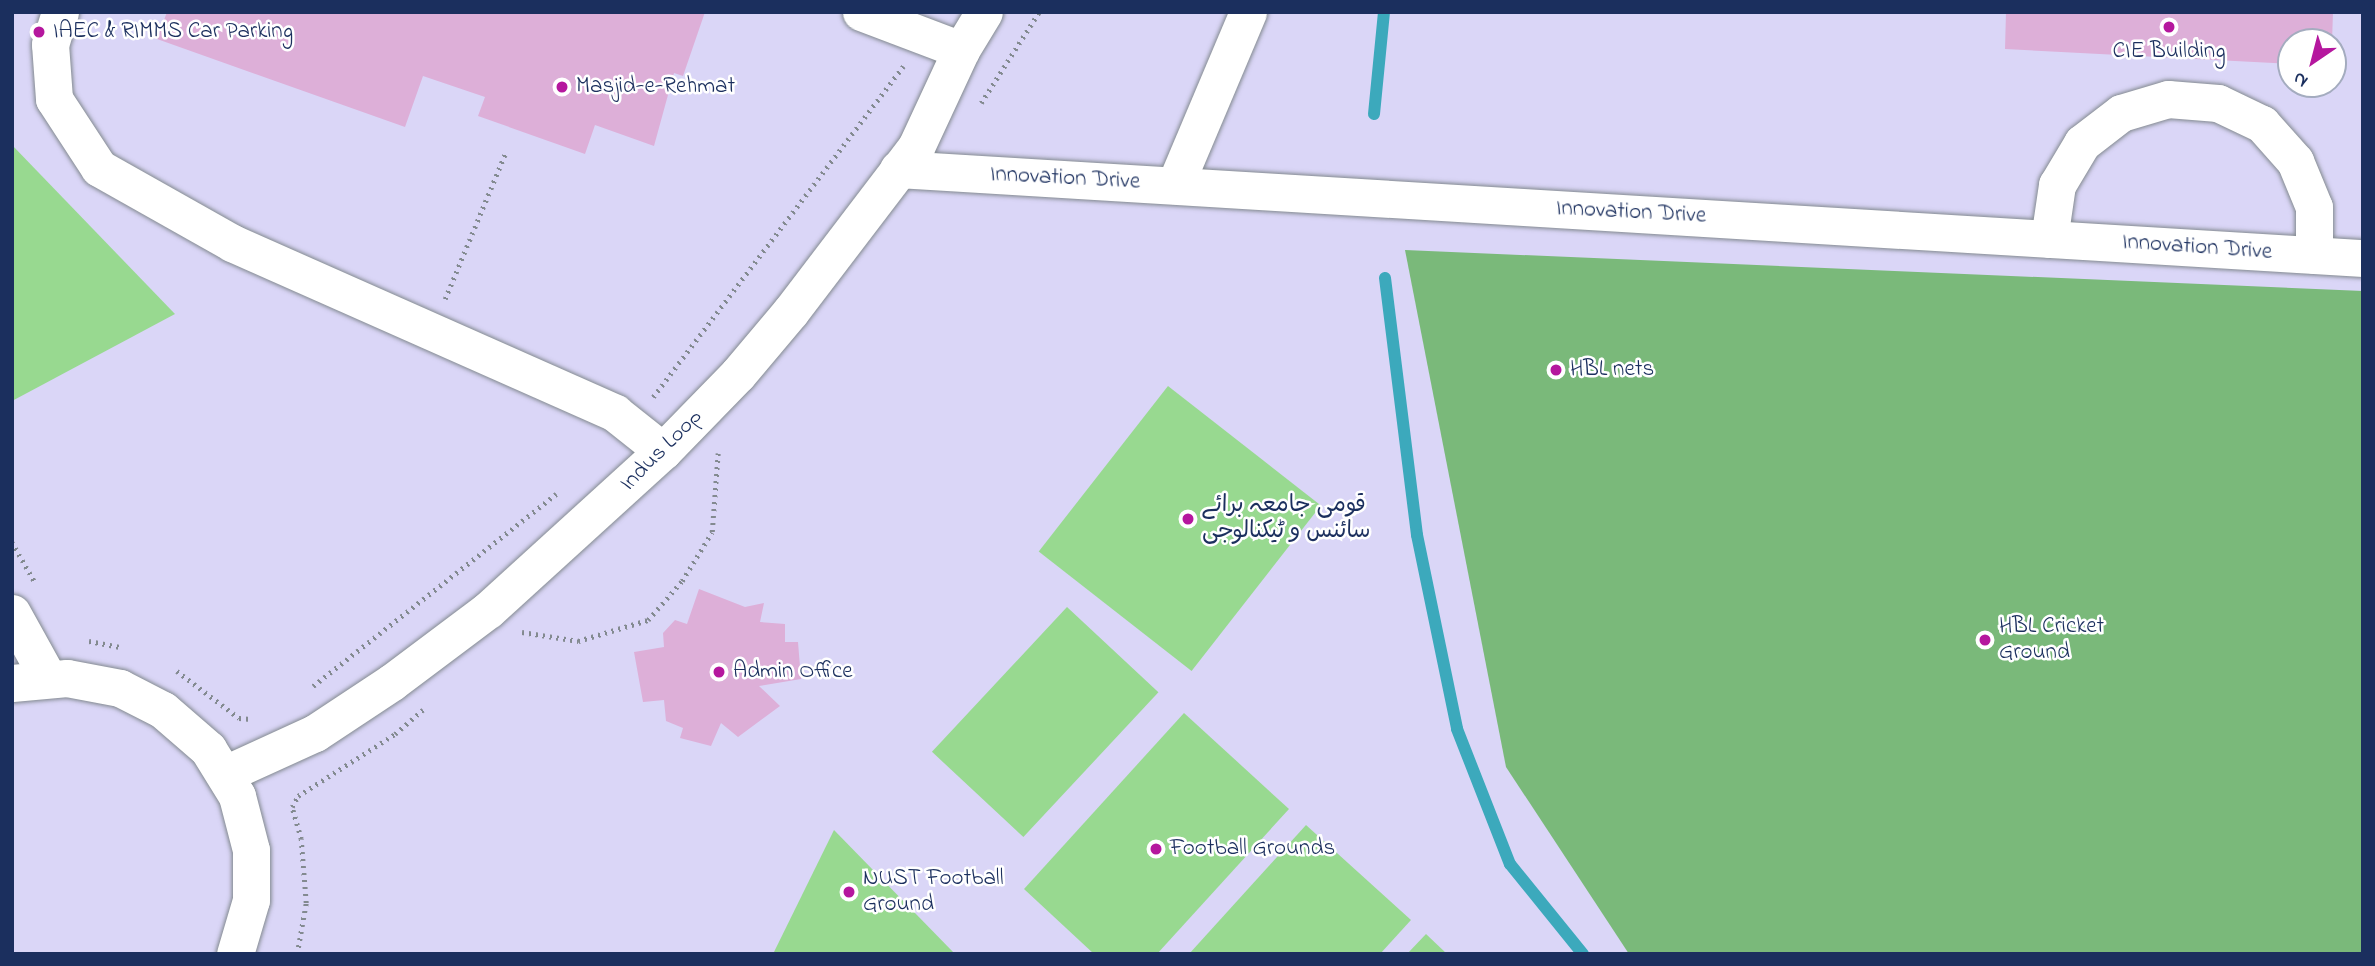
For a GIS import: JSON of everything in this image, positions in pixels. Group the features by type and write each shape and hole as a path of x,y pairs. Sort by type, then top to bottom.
{"street":[{"path":"60,12 50,44 54,99 99,169 232,243 432,329 615,414 663,451"},
{"path":"861,12 961,50"},
{"name":"Indus Loop","path":"225,774 315,733 392,682 488,610 663,451 747,364 916,147 961,50 984,12"},
{"path":"1175,185 1248,12"},
{"path":"2049,239 2057,185 2082,142 2121,113 2168,99 2218,103 2262,124 2295,161 2314,206 2314,255"},
{"name":"Innovation Drive","path":"898,169 2363,258"},
{"path":"28,605 48,678"},
{"path":"12,683 48,678 103,683 148,700 192,732 225,774 243,814 253,869 249,913 235,954"}],"path":[{"path":"631,426 924,38"},
{"path":"432,329 505,154"},
{"path":"711,459 726,444"},
{"path":"525,622 515,631 578,641 648,620 682,581 712,533 720,451"},
{"path":"307,690 567,485"},
{"path":"12,542 28,605"},
{"path":"79,641 133,650"},
{"path":"165,665 187,676 239,718 255,719"},
{"path":"297,954 306,903 301,839 292,807 298,796 395,734 425,708"}],"shaded area":[{"name":"قومی جامعہ برائے سائنس و ٹیکنالوجی","path":"12,12 2363,12 2363,954 12,954"}],"green space":[{"path":"12,145 175,314 12,401"},
{"name":"HBL Cricket Ground","path":"1405,250 2363,291 2363,954 1629,954 1506,767"},
{"path":"1168,386 1321,505 1192,671 1039,551"},
{"path":"1067,607 1158,692 1023,837 932,752"},
{"name":"Football Grounds","path":"1184,713 1289,809 1157,954 1094,954 1024,889"},
{"name":"Football Grounds","path":"1306,825 1411,920 1380,954 1189,954"},
{"name":"NUST Football Ground","path":"834,830 955,954 773,954"},
{"path":"1426,934 1447,954 1407,954"}],"building":[{"name":"Masjid-e-Rehmat","path":"167,12 705,12 683,76 674,73 654,146 595,125 585,154 478,116 485,97 423,76 405,127 157,39"},
{"name":"CIE Building","path":"2006,12 2333,12 2332,28 2277,28 2277,63 2005,49"},
{"name":"Admin Office","path":"699,589 745,607 764,603 760,622 785,624 785,642 798,642 801,679 759,686 780,706 738,737 721,723 711,746 680,738 683,728 666,721 664,700 643,702 634,652 664,647 663,633 675,620 687,624"}],"waterway":[{"path":"1374,114 1384,12"},
{"path":"1385,278 1417,535 1457,729 1510,864 1583,954"}],"place":[{"name":"CIE Building","path":"2169,27"},
{"name":"IAEC & RIMMS Car Parking","path":"39,32"},
{"name":"Masjid-e-Rehmat","path":"562,87"},
{"name":"HBL nets","path":"1556,370"},
{"name":"قومی جامعہ برائے سائنس و ٹیکنالوجی","path":"1188,519"},
{"name":"HBL Cricket Ground","path":"1985,640"},
{"name":"Admin Office","path":"719,672"},
{"name":"Football Grounds","path":"1156,849"},
{"name":"NUST Football Ground","path":"849,892"}]}
